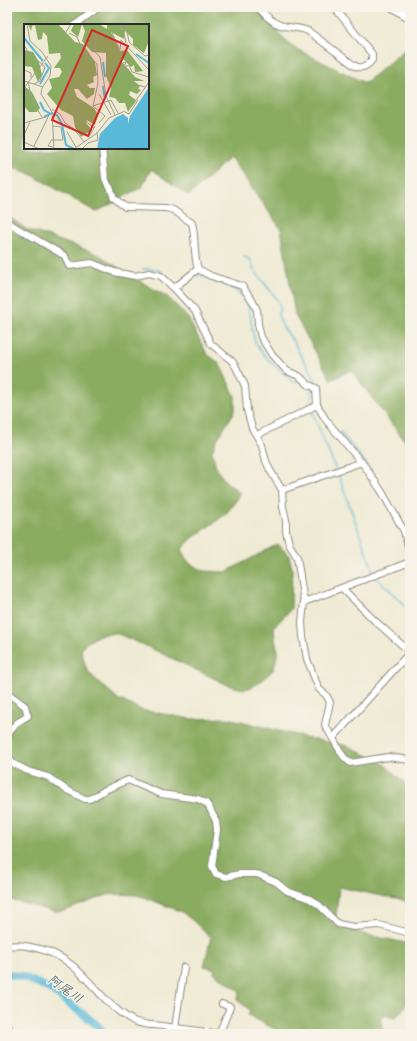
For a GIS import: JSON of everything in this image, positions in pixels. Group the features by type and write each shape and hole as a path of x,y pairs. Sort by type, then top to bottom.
{"main road":[{"path":"7,1027 10,1034"}],"street":[{"path":"76,24 99,7"},
{"path":"258,7 272,21 279,25 308,31 355,66 364,68 372,60 372,54 334,7"},
{"path":"391,7 410,19"},
{"path":"402,7 410,14"},
{"path":"102,149 105,178 114,198 125,207 166,208 173,210 192,223 195,234 196,262 198,269 211,276 242,286 247,291 257,310 261,337 272,355 287,371 299,376 309,386 316,388 317,405 326,420 362,462 382,492 404,531 410,554"},
{"path":"7,222 65,256 69,266 92,264 121,274 135,276 149,273 160,276 174,288 195,311 211,344 236,367 245,386 247,410 252,428 262,445 270,470 282,490 286,531 290,544 297,557 304,602 302,622 307,659 319,689 326,695 330,702 325,725 343,756 350,763 388,757 410,760"},
{"path":"174,288 198,269"},
{"path":"257,435 317,405"},
{"path":"282,490 362,462"},
{"path":"304,602 410,562"},
{"path":"333,738 410,652 374,620 342,588"},
{"path":"7,688 10,695 25,706 28,716 18,722 7,735"},
{"path":"7,754 12,763 28,771 48,777 65,789 85,799 90,799 105,790 128,780 160,794 198,798 206,803 216,821 217,830 212,866 216,874 226,876 257,874 265,876 287,891 310,899 319,905 338,924 354,928 379,925 410,933"},
{"path":"7,946 17,944 29,946 49,951 60,956 72,964 118,1010 131,1020 146,1024 219,1034 230,1007 222,1004"},
{"path":"175,1028 184,968"}],"green space":[{"path":"7,7 255,7 292,47 365,83 410,45 410,448 351,370 331,380 295,315 281,229 230,157 189,196 151,169 142,187 96,212 27,172 7,167"},
{"path":"7,213 12,219 26,229 99,255 136,279 168,297 188,318 207,354 219,363 235,396 235,410 216,441 212,452 217,470 225,481 241,494 226,514 194,537 181,550 189,563 204,571 226,572 278,544 289,556 292,569 291,609 274,627 278,651 274,669 251,688 244,689 230,686 116,633 99,635 85,644 81,650 86,668 91,675 118,699 141,710 191,719 228,718 312,739 348,746 384,764 410,788 410,902 339,887 335,926 367,935 406,943 410,948 410,995 406,1005 395,1018 384,1015 380,1019 384,1034 284,1034 248,1015 250,1010 237,1000 240,991 214,973 215,969 204,966 211,937 182,912 144,897 136,895 110,894 64,911 55,912 7,899"}],"waterway":[{"path":"244,257 250,259 254,270 277,299 280,307 278,315 283,327 313,375 320,391 322,408"},
{"path":"142,269 158,270 162,273"},
{"path":"197,273 208,279 231,287 241,294 250,311 254,338 259,349 292,382 301,381"},
{"path":"308,387 312,395 309,402 311,407"},
{"path":"312,411 336,470"},
{"path":"340,432 368,466"},
{"path":"338,474 374,573"},
{"path":"396,511 405,527"},
{"path":"407,531 410,537"},
{"path":"376,577 410,610"},
{"name":"阿尾川","path":"7,974 23,977 50,989 97,1025 105,1034"}]}
